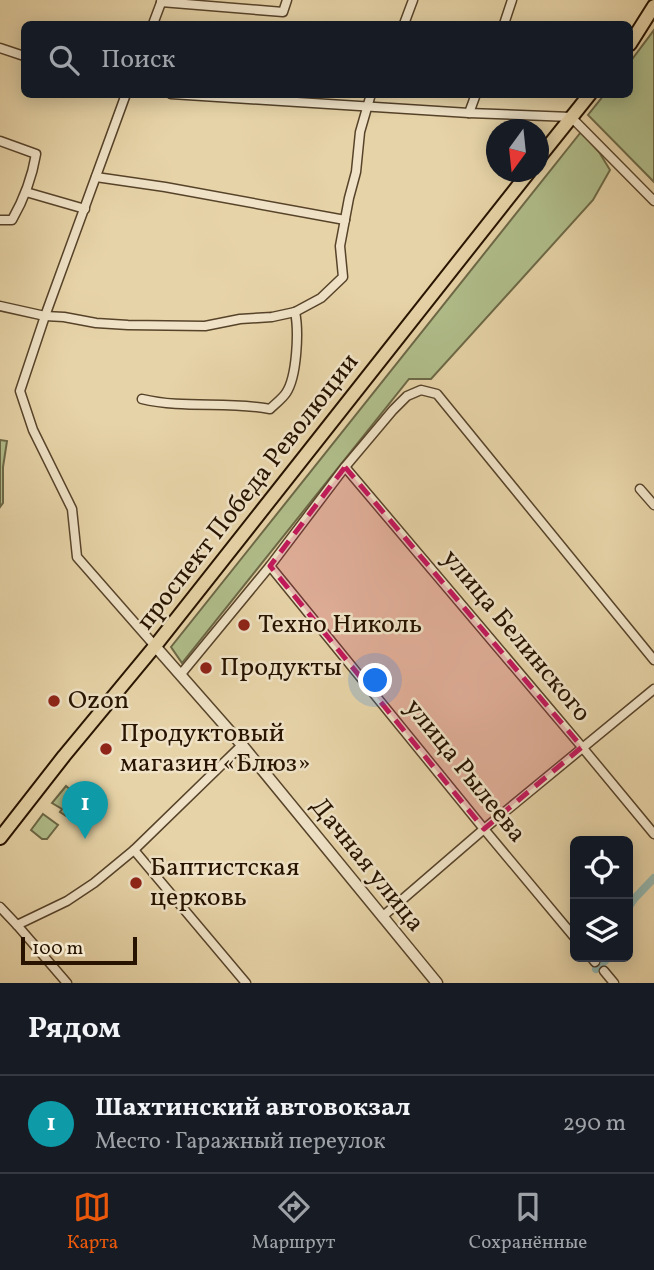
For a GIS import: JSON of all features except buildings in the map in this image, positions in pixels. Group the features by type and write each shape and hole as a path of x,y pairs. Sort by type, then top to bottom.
{"main road":[{"path":"633,38 654,6"},
{"path":"549,145 587,98"},
{"name":"проспект Победа Революции","path":"0,838 521,182"}],"street":[{"path":"154,21 162,1 283,12 287,0"},
{"path":"405,21 413,0"},
{"path":"505,21 512,0"},
{"path":"0,48 21,55"},
{"path":"125,98 20,391 33,430 72,509 77,557 155,646"},
{"path":"236,98 571,117 654,201"},
{"path":"0,306 96,323 205,326 240,318 272,317 295,312 321,298 343,277 340,246 356,173 359,131 370,98"},
{"path":"468,113 474,98"},
{"path":"0,141 36,154 33,173 12,220 0,220"},
{"path":"96,177 345,220"},
{"path":"26,192 85,209"},
{"path":"142,399 159,403 270,408 285,394 292,378 298,340 295,312"},
{"path":"181,674 393,410 407,396 421,390 437,394 654,660"},
{"name":"улица Белинского","path":"345,467 654,834"},
{"path":"640,489 654,505"},
{"name":"улица Рылеева","path":"270,566 570,932"},
{"name":"Дачная улица","path":"155,646 242,745 437,983"},
{"path":"382,917 654,689"},
{"path":"18,925 67,901 94,883 134,850 242,745"},
{"path":"134,850 246,983"},
{"path":"0,907 67,983"},
{"path":"604,971 614,983"}],"highlighted area":[{"path":"345,467 582,747 484,829 270,566"}],"green space":[{"path":"654,30 654,182 588,115 602,98 633,98 633,58"},
{"path":"581,132 599,152 610,170 593,200 431,379 409,379 182,663 171,647 541,182 549,182 549,172"},
{"path":"0,440 7,441 3,467 3,503 0,507"},
{"path":"66,786 80,798 66,816 60,812 62,809 52,803"},
{"path":"43,814 58,825 47,839 42,839 31,830"}],"waterway":[{"path":"633,900 654,878"},
{"path":"596,969 604,962"}],"place":[{"name":"Техно Николь","path":"244,625"},
{"name":"Продукты","path":"206,668"},
{"name":"Ozon","path":"54,701"},
{"name":"Продуктовый магазин «Блюз»","path":"106,749"},
{"name":"Шахтинский автовокзал","path":"85,839"},
{"name":"Баптистская церковь","path":"136,883"}]}
